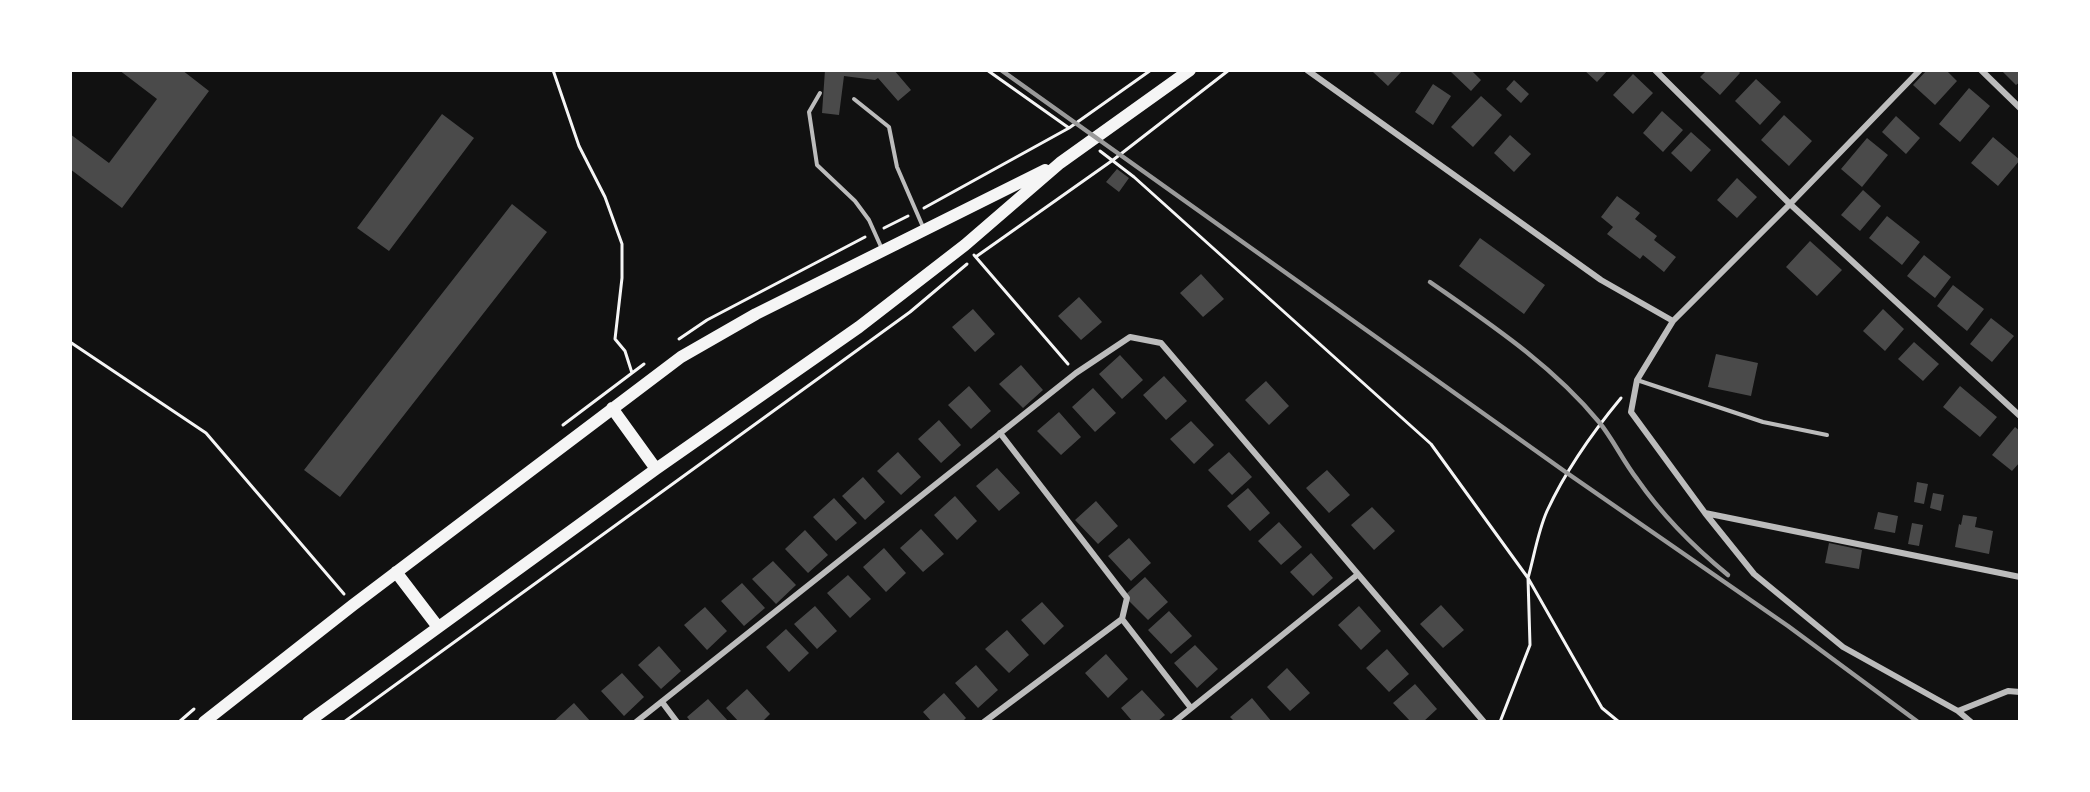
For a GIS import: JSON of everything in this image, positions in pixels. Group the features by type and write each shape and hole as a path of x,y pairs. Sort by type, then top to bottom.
{"main road":[{"path":"308,722 656,469 859,327 965,245 1060,163 1190,70"},
{"path":"204,722 396,572 681,357 756,314 1060,163"},
{"path":"612,408 656,469"},
{"path":"396,572 438,627"}],"street":[{"path":"1307,70 1601,280 1673,321"},
{"path":"1655,70 1790,204 2019,416"},
{"path":"1920,70 1673,321 1637,380 1631,412 1705,513 1754,574 1843,647 1958,711 1971,722"},
{"path":"1981,70 2019,108"},
{"path":"636,722 1076,373 1130,337 1161,343 1484,722"},
{"path":"984,722 1122,619 1127,598 1000,433"},
{"path":"1705,513 2019,578"},
{"path":"1174,722 1357,575"},
{"path":"1122,619 1191,708"},
{"path":"1958,711 2008,691 2019,692"},
{"path":"662,702 677,722"}],"lane":[{"path":"820,93 809,112 817,165 855,201 869,220 883,252"},
{"path":"854,99 889,128 897,167 925,230"},
{"path":"1637,380 1763,422 1827,435"}],"path":[{"path":"553,70 579,146 605,197 622,244 622,278 615,339 625,351 632,373"},
{"path":"987,70 1069,128 1151,70"},
{"path":"344,722 910,312 976,257 1113,160 1229,70"},
{"path":"1089,142 1134,177 1431,444 1528,578 1602,708 1619,722"},
{"path":"965,245 1076,373"},
{"path":"70,342 207,433 353,605"},
{"path":"1500,722 1530,645 1528,578 1546,513 1567,473 1600,423 1637,380"}],"building":[{"path":"119,70 182,70 209,91 122,208 70,169 70,134 109,163 157,99"},
{"path":"825,70 869,72 894,70 911,90 898,101 878,78 875,80 844,76 839,115 822,113"},
{"path":"1374,70 1403,70 1388,86 1373,72"},
{"path":"1471,70 1481,80 1471,91 1451,72"},
{"path":"1584,70 1608,70 1597,82"},
{"path":"1707,70 1738,70 1740,73 1720,95 1700,77"},
{"path":"1927,70 1946,70 1957,81 1935,105 1913,85"},
{"path":"2001,70 2020,70 2020,82 2016,85"},
{"path":"1633,74 1653,93 1633,114 1613,95"},
{"path":"1756,79 1781,102 1760,125 1735,101"},
{"path":"1514,80 1529,94 1521,103 1506,89"},
{"path":"1433,84 1451,96 1433,125 1415,112"},
{"path":"1969,88 1990,106 1960,142 1939,124"},
{"path":"1481,96 1502,115 1473,147 1451,127"},
{"path":"1662,111 1683,130 1663,152 1643,133"},
{"path":"442,114 474,138 389,251 357,228"},
{"path":"1784,115 1812,141 1789,166 1761,140"},
{"path":"1896,116 1920,138 1906,154 1882,132"},
{"path":"1691,132 1711,150 1691,172 1671,153"},
{"path":"1510,135 1531,154 1514,172 1494,153"},
{"path":"1993,137 2020,160 1998,186 1971,163"},
{"path":"1867,138 1888,155 1862,187 1841,169"},
{"path":"1117,169 1129,178 1119,192 1106,182"},
{"path":"1737,178 1757,197 1737,218 1717,200"},
{"path":"1863,190 1881,206 1860,231 1841,215"},
{"path":"1617,196 1640,213 1635,219 1657,236 1654,240 1676,257 1664,272 1643,255 1640,259 1607,234 1613,227 1601,217"},
{"path":"512,204 547,232 340,497 304,470"},
{"path":"1887,216 1920,242 1902,265 1869,238"},
{"path":"1480,238 1545,285 1524,314 1459,266"},
{"path":"1810,241 1842,270 1817,296 1786,267"},
{"path":"1924,255 1951,277 1935,298 1907,276"},
{"path":"1201,274 1224,299 1203,317 1180,293"},
{"path":"1953,285 1984,309 1967,331 1937,306"},
{"path":"1079,297 1102,322 1081,340 1058,316"},
{"path":"973,309 995,334 975,352 952,327"},
{"path":"1883,309 1904,329 1885,351 1863,331"},
{"path":"1991,318 2014,336 1992,362 1970,344"},
{"path":"1914,342 1939,364 1923,381 1898,359"},
{"path":"1716,354 1758,363 1751,396 1708,387"},
{"path":"1120,355 1143,380 1122,399 1099,374"},
{"path":"1021,365 1043,390 1023,408 999,384"},
{"path":"1164,376 1187,401 1166,420 1143,395"},
{"path":"1266,381 1289,406 1269,425 1245,400"},
{"path":"969,386 991,411 971,429 948,405"},
{"path":"1960,386 1997,417 1980,437 1943,407"},
{"path":"1093,388 1116,413 1095,432 1072,407"},
{"path":"1059,412 1081,437 1061,455 1037,431"},
{"path":"939,420 961,445 941,463 918,439"},
{"path":"1191,421 1214,445 1194,464 1170,439"},
{"path":"2015,427 2020,431 2020,462 2012,471 1992,455"},
{"path":"898,452 921,477 901,495 877,471"},
{"path":"1229,452 1252,477 1232,495 1208,470"},
{"path":"997,468 1020,493 999,511 976,486"},
{"path":"1327,470 1350,495 1329,513 1306,488"},
{"path":"863,477 885,502 865,520 842,496"},
{"path":"1917,482 1928,484 1924,504 1914,502"},
{"path":"1248,488 1270,513 1250,531 1227,506"},
{"path":"1933,493 1944,495 1941,511 1930,508"},
{"path":"955,496 977,521 957,540 934,515"},
{"path":"834,498 857,523 836,541 813,517"},
{"path":"1096,501 1118,526 1098,544 1075,520"},
{"path":"1372,507 1395,531 1374,550 1351,525"},
{"path":"1878,512 1898,516 1895,533 1874,529"},
{"path":"1963,515 1977,517 1975,527 1993,531 1989,554 1955,547"},
{"path":"1279,522 1302,547 1281,565 1258,541"},
{"path":"1912,523 1923,525 1919,546 1908,544"},
{"path":"921,529 944,554 923,572 900,548"},
{"path":"805,530 828,555 808,573 785,549"},
{"path":"1129,538 1151,563 1131,581 1108,556"},
{"path":"1829,543 1862,550 1859,569 1825,563"},
{"path":"884,548 906,573 886,592 863,567"},
{"path":"1311,553 1333,578 1313,596 1290,572"},
{"path":"773,561 796,585 776,604 752,579"},
{"path":"848,575 871,599 850,618 827,593"},
{"path":"1145,577 1168,602 1148,620 1124,596"},
{"path":"742,583 765,608 744,626 721,601"},
{"path":"1042,602 1064,626 1044,645 1021,620"},
{"path":"1441,605 1464,630 1443,648 1420,624"},
{"path":"815,606 837,631 817,649 794,624"},
{"path":"1359,606 1381,631 1361,650 1338,625"},
{"path":"705,607 727,631 707,650 684,625"},
{"path":"1169,611 1192,636 1171,654 1148,630"},
{"path":"786,629 809,653 789,672 766,647"},
{"path":"1007,630 1029,655 1009,673 985,649"},
{"path":"1195,645 1218,669 1197,688 1174,663"},
{"path":"659,646 681,671 661,689 638,665"},
{"path":"1387,649 1409,674 1389,692 1366,668"},
{"path":"1106,654 1128,679 1108,698 1085,673"},
{"path":"976,665 998,690 978,708 955,683"},
{"path":"1287,668 1310,693 1290,711 1267,687"},
{"path":"622,673 644,697 624,716 601,691"},
{"path":"1415,684 1437,709 1423,722 1411,722 1393,703"},
{"path":"747,689 770,714 762,722 739,722 726,708"},
{"path":"1142,690 1165,715 1157,722 1133,722 1121,708"},
{"path":"944,693 966,718 962,722 932,722 923,712"},
{"path":"1252,698 1272,722 1235,722 1230,717"},
{"path":"708,699 729,722 691,722 687,717"},
{"path":"574,703 591,722 553,722"}],"railway":[{"path":"1001,70 1567,473 1788,626 1918,722"},
{"path":"1430,282 1519,346 1581,401 1599,422 1632,472 1668,518 1703,554 1728,575"}]}
